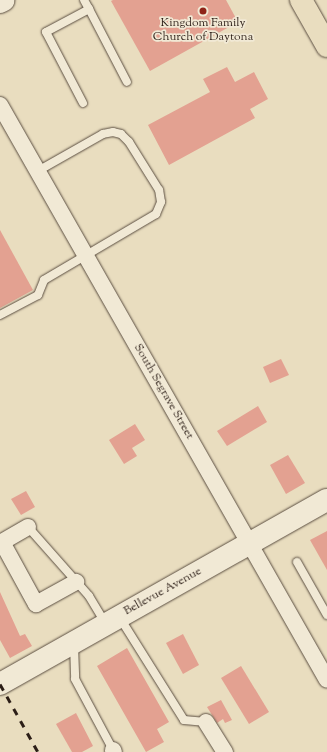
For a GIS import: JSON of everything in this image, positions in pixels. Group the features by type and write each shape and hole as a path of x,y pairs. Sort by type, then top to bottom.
{"main road":[{"path":"301,0 327,46"}],"street":[{"path":"0,2 4,0"},
{"name":"South Segrave Street","path":"0,104 327,680"},
{"name":"Bellevue Avenue","path":"0,684 327,500"},
{"path":"28,527 2,542 36,604 76,582"},
{"path":"206,722 225,752"}],"lane":[{"path":"84,0 127,82"},
{"path":"83,103 46,32 89,9"},
{"path":"0,315 38,295 44,280 156,214 161,202 159,190 129,142 121,134 113,132 99,136 38,171"},
{"path":"28,527 76,582 113,621 184,720 206,722"},
{"path":"297,562 327,615"},
{"path":"74,642 75,679 113,751"}],"building":[{"path":"226,0 238,22 150,71 111,1"},
{"path":"227,67 235,82 254,72 268,99 250,109 255,118 169,165 148,125 210,92 203,79"},
{"path":"0,230 33,290 0,308"},
{"path":"281,359 289,375 270,383 263,367"},
{"path":"258,406 267,422 227,446 217,431"},
{"path":"135,424 145,440 132,448 137,456 124,464 109,440"},
{"path":"288,455 305,483 286,494 270,465"},
{"path":"26,491 35,507 21,515 11,499"},
{"path":"327,531 327,570 310,540"},
{"path":"0,592 20,636 25,634 32,646 10,658 0,640"},
{"path":"183,634 199,665 183,674 166,643"},
{"path":"127,648 169,722 157,729 164,742 146,752 97,666"},
{"path":"241,666 269,712 249,724 221,678"},
{"path":"221,700 232,720 225,723 223,719 217,723 207,707"},
{"path":"76,713 93,746 82,752 72,752 56,724"}],"railway":[{"path":"0,684 38,752"}],"place":[{"name":"Kingdom Family Church of Daytona","path":"203,11"}]}
